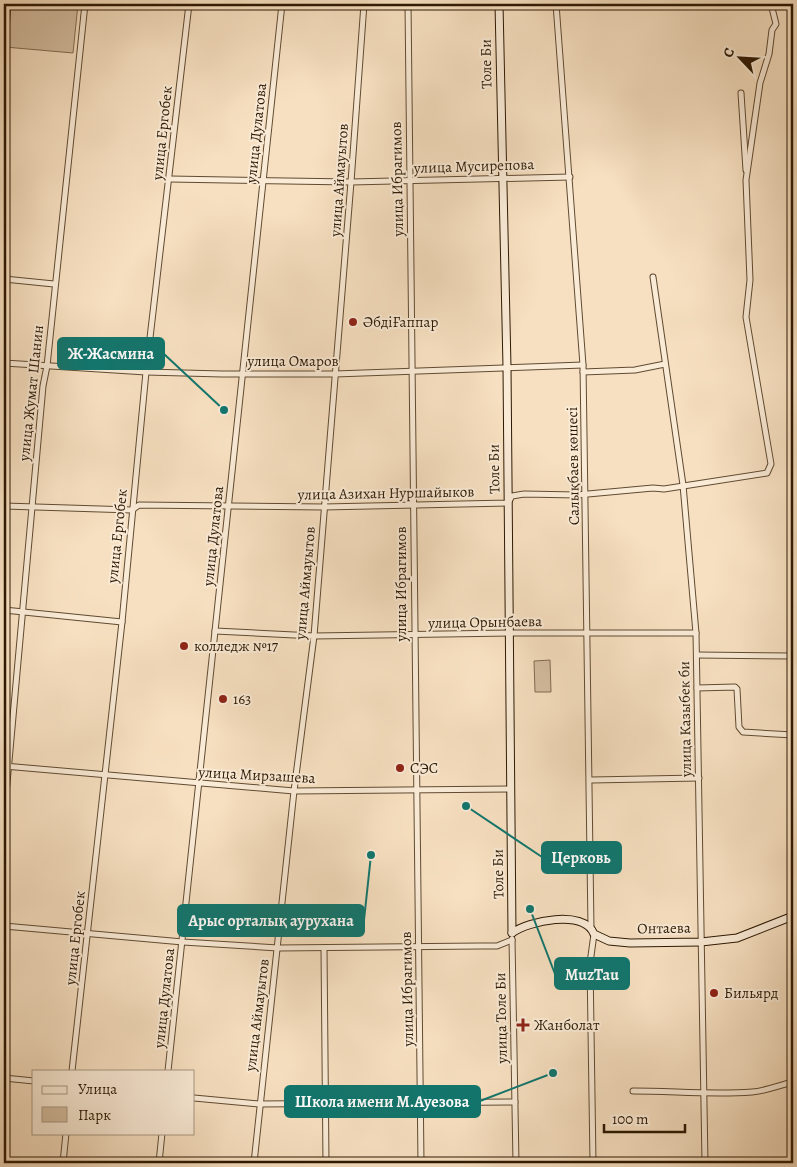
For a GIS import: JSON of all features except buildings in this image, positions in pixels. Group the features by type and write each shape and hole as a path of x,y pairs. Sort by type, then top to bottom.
{"main road":[{"name":"Толе Би","path":"499,4 501,177 507,367 512,936"},
{"name":"Онтаева","path":"512,936 522,926 546,921 581,922 609,941 630,943 701,942 736,938 793,916"}],"street":[{"path":"5,44 8,4"},
{"name":"улица Жумат Шанин","path":"4,816 6,766 23,612 43,386 47,366 54,284 85,4"},
{"name":"улица Ергобек","path":"72,1070 122,622 146,372 189,4"},
{"name":"улица Дулатова","path":"168,1070 230,507 241,373 264,180 282,4"},
{"name":"улица Аймауытов","path":"254,1163 294,791 314,636 352,182 364,4"},
{"name":"улица Ибрагимов","path":"408,4 421,1163"},
{"name":"Салықбаев көшесі","path":"556,4 583,365 591,780 592,931 590,964 593,1163"},
{"name":"улица Азихан Нуршайыков","path":"4,506 132,510 139,505 324,507 508,503 512,496 524,494 577,495 664,489 767,473 771,464 746,317 750,280 746,180 760,83 769,54 772,30 776,24 771,4"},
{"path":"741,93 746,180"},
{"name":"улица Мусирепова","path":"170,179 352,182 501,177 570,177"},
{"name":"улица Казыбек би","path":"653,277 683,485 696,633 705,1163"},
{"path":"4,279 54,284"},
{"name":"улица Омаров","path":"4,363 146,372 335,374 583,365"},
{"path":"583,372 635,370 665,364"},
{"path":"4,610 122,622"},
{"name":"улица Орынбаева","path":"215,631 314,636 696,633"},
{"path":"697,655 793,656"},
{"path":"697,688 735,687 737,689 740,730 747,733 793,735"},
{"name":"улица Мирзашева","path":"6,766 294,791 510,789"},
{"path":"591,780 699,778"},
{"path":"4,926 183,942 278,948 497,946 512,936"},
{"name":"улица Толе Би","path":"512,936 516,1163"},
{"path":"324,948 326,1163"},
{"path":"4,1078 32,1081"},
{"path":"634,1091 692,1094 703,1092 754,1092 793,1082"},
{"path":"195,1098 259,1104 515,1102"},
{"path":"63,1163 66,1134"},
{"path":"159,1163 162,1134"}],"green space":[{"path":"9,4 78,4 73,53 5,47"},
{"path":"550,660 551,692 535,692 534,661"}],"place":[{"name":"ӘбдіҒаппар","path":"353,322"},
{"name":"Ж-Жасмина","path":"224,410"},
{"name":"колледж №17","path":"184,646"},
{"name":"163","path":"223,699"},
{"name":"СЭС","path":"400,768"},
{"name":"Церковь","path":"466,806"},
{"name":"Арыс орталық аурухана","path":"371,855"},
{"name":"MuzTau","path":"530,909"},
{"name":"Бильярд","path":"714,993"},
{"name":"Жанболат","path":"523,1025"},
{"name":"Школа имени М.Ауезова","path":"553,1073"}]}
